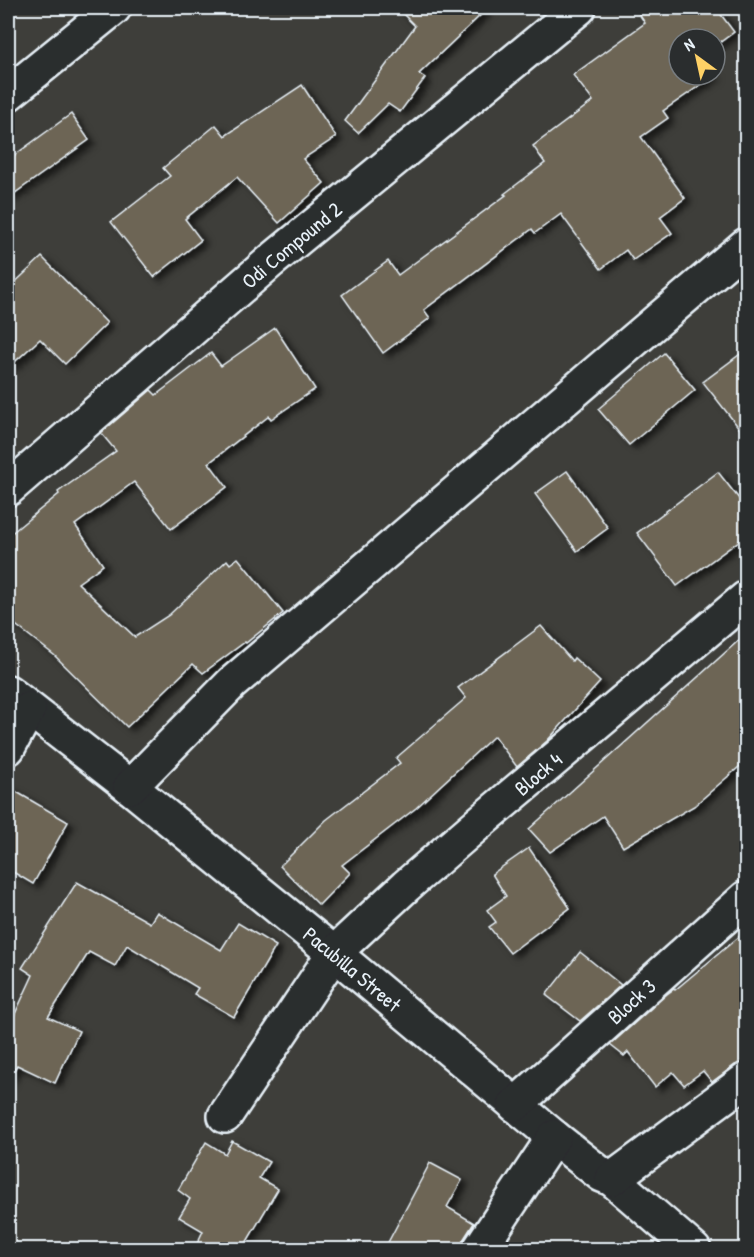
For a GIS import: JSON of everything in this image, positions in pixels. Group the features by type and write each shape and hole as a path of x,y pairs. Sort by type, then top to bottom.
{"street":[{"path":"8,94 114,8"},
{"name":"Odi Compound 2","path":"8,489 271,261 579,8"},
{"path":"130,787 232,683 747,244"},
{"name":"Block 4","path":"225,1116 334,953 472,828 747,598"},
{"path":"8,747 18,700"},
{"name":"Pacubilla Street","path":"18,700 130,787 334,953 554,1137 602,1175 612,1179 694,1250"},
{"name":"Block 3","path":"515,1105 747,898"},
{"path":"612,1179 747,1080"},
{"path":"478,1250 554,1137"}],"building":[{"path":"397,8 488,8 419,74 425,78 400,112 388,104 358,133 345,121 415,26"},
{"path":"635,8 716,8 734,32 727,37 727,27 667,27 667,87 698,87 663,111 668,118 641,137 685,198 660,217 672,233 633,260 626,250 601,269 561,214 535,233 532,229 424,310 430,318 383,353 342,295 388,261 398,275 506,195 504,194 545,163 533,146 593,101 573,75 645,23"},
{"path":"302,85 336,137 303,159 324,183 279,223 237,177 185,219 201,240 154,277 111,222 170,176 163,168 216,125 225,136"},
{"path":"71,114 89,140 8,198 8,160"},
{"path":"42,257 107,323 65,364 40,339 8,368 8,289"},
{"path":"275,328 315,389 271,419 269,416 209,463 227,487 171,529 134,482 75,525 103,565 78,583 135,637 169,615 227,560 230,564 238,558 283,613 203,673 193,664 127,727 54,655 8,619 8,536 59,494 58,492 116,451 101,433 151,390 156,395 211,353 221,366"},
{"path":"747,349 747,438 703,382"},
{"path":"664,353 695,390 629,445 598,409"},
{"path":"567,471 608,528 577,551 535,494"},
{"path":"718,472 747,509 747,535 677,586 637,533"},
{"path":"541,626 572,661 574,658 600,682 547,741 517,767 494,736 416,808 342,865 350,873 319,905 280,866 326,820 400,763 396,758 466,698 458,688"},
{"path":"747,633 747,760 694,806 623,847 603,816 550,852 529,829"},
{"path":"8,787 68,822 33,884 8,869"},
{"path":"529,848 570,908 510,953 489,927 496,922 487,910 506,896 492,874"},
{"path":"77,882 150,923 157,912 221,950 238,923 276,946 234,1017 194,994 198,988 127,945 115,966 89,952 48,1017 79,1031 55,1083 17,1065 8,1080 8,1029 33,975 22,968"},
{"path":"747,930 747,1062 735,1065 712,1082 703,1071 684,1085 673,1072 655,1087 628,1052 624,1056 610,1045 667,994 675,990"},
{"path":"580,952 621,985 580,1021 546,995"},
{"path":"232,1141 269,1162 259,1178 278,1189 242,1250 194,1250 203,1231 179,1217 190,1199 178,1190 206,1142 225,1154"},
{"path":"430,1163 462,1180 447,1207 474,1223 463,1240 460,1250 384,1250"}]}
